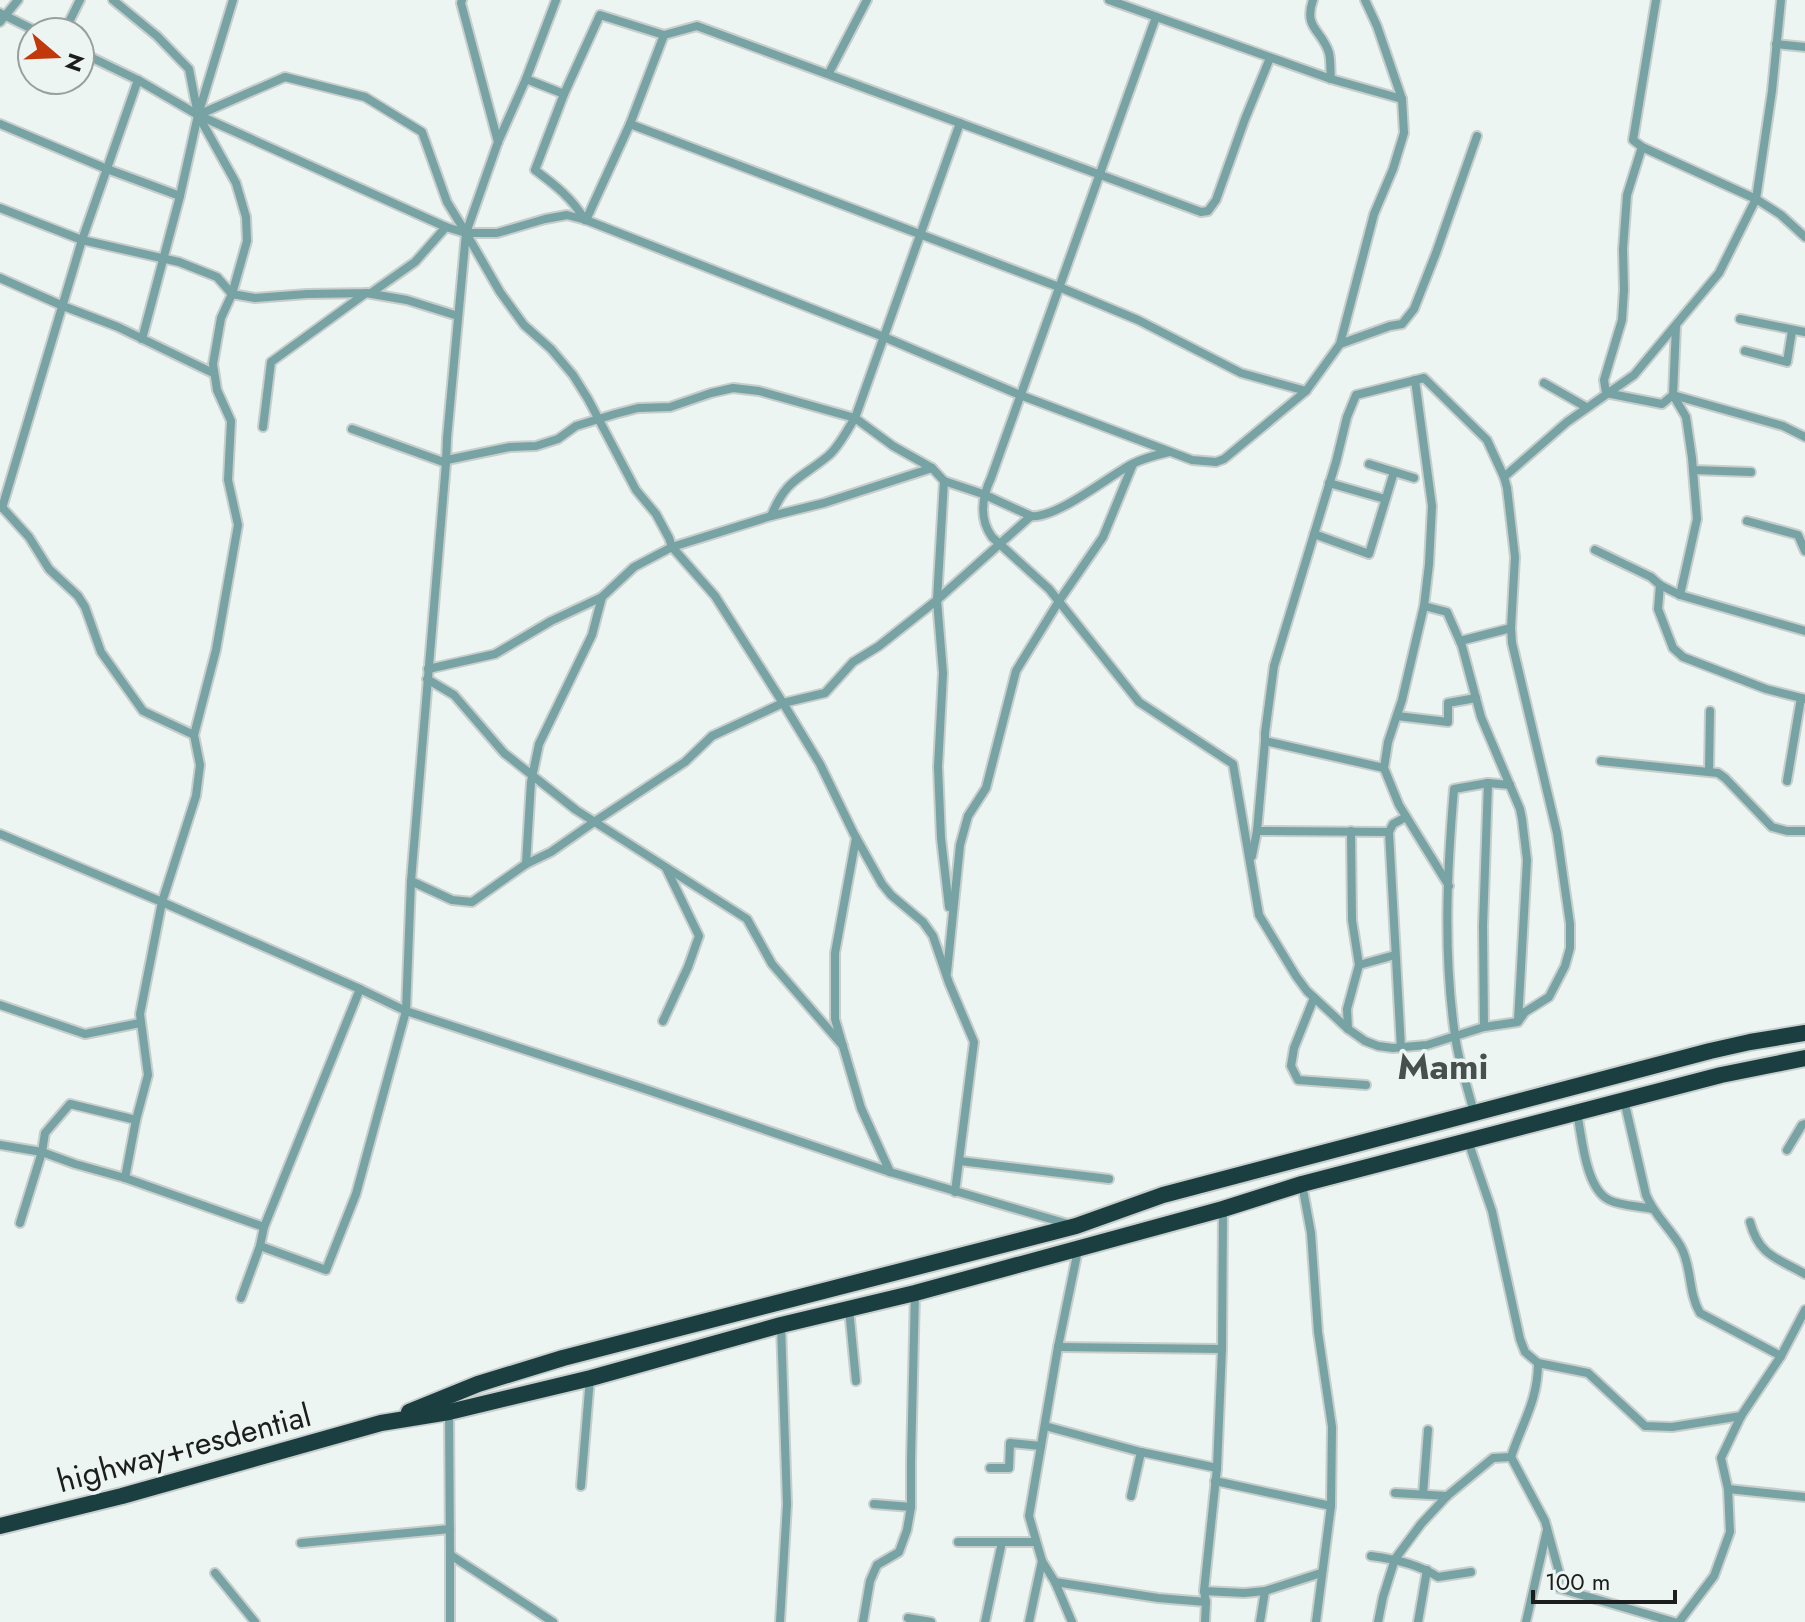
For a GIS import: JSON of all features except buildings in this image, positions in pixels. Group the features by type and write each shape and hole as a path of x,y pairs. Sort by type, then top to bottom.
{"highway":[{"path":"381,1423 478,1384 563,1358 1076,1226 1163,1195 1710,1051 1805,1033"},
{"path":"381,1423 449,1412 591,1378 781,1325 1078,1249 1302,1184 1721,1075 1805,1058"},
{"name":"highway+resdential","path":"0,1526 122,1496 381,1423"}],"street":[{"path":"2,17 18,0"},
{"path":"113,0 157,36 189,69 198,115 236,183 246,217 247,241 232,294 221,318 213,373 231,421 228,480 238,525 216,650 194,735 200,765 196,796 162,902 150,959 140,1023 148,1075 125,1178"},
{"path":"142,339 198,115 233,0"},
{"path":"260,1246 326,1270 356,1194 406,1011 411,881 466,233 498,142 556,0"},
{"path":"829,73 867,0"},
{"path":"1109,0 1331,79 1402,99"},
{"path":"1313,0 1311,24 1330,56 1331,79"},
{"path":"96,60 198,115 446,227 466,233 497,233 567,215 586,220 884,337 1020,395 1169,452 1204,462 1216,462 1224,459 1306,391 1340,344 1374,214 1404,133 1402,99 1365,0"},
{"path":"1656,0 1633,140 1642,147 1756,199 1801,227 1805,237"},
{"path":"1504,477 1586,407 1634,375 1719,273 1756,199 1772,91 1781,0"},
{"path":"459,1 498,142"},
{"path":"586,220 565,193 535,170 564,94 600,15 664,35 697,26 1201,212 1208,211 1216,200 1270,58"},
{"path":"1156,17 983,494 986,528 1049,589 1139,702 1233,764 1259,915 1296,976 1314,998 1348,1029 1378,1046 1401,1048 1427,1045 1484,1027 1518,1022 1525,1012 1549,997 1568,957 1570,924 1557,833 1512,643 1515,557 1504,477 1487,440 1424,378 1356,395 1347,417 1274,666 1257,831 1251,861"},
{"path":"586,220 630,124 664,35"},
{"path":"1776,44 1805,47"},
{"path":"198,115 285,77 365,97 422,132 447,202 500,292 524,325 551,349 573,375 636,490 656,514 672,547 715,596 783,703 820,764 882,884 923,922 933,936 974,1042 955,1192"},
{"path":"526,79 564,94"},
{"path":"138,80 82,240 1,506 29,537 49,569 78,596 101,652 143,711 194,735"},
{"path":"771,516 780,495 793,480 831,454 855,418 960,123"},
{"path":"0,124 180,196"},
{"path":"630,124 1059,287 1138,320 1241,373 1306,391"},
{"path":"1340,344 1402,324 1414,309 1477,136"},
{"path":"1606,393 1604,380 1622,320 1627,195 1642,147"},
{"path":"0,208 82,240 179,262 217,277 232,294 255,298 371,293 415,262 446,227"},
{"path":"0,278 118,327 213,373"},
{"path":"263,427 271,362 366,293 407,300 458,316"},
{"path":"1740,319 1805,332"},
{"path":"1676,324 1673,395 1686,417 1697,519 1680,595"},
{"path":"1745,351 1787,362 1792,331"},
{"path":"1415,380 1432,506 1429,564 1424,606 1384,768 1399,805 1449,886"},
{"path":"1544,383 1586,407"},
{"path":"352,429 445,461 510,447 536,446 558,439 576,426 638,408 670,407 733,388 759,391 855,418 893,446 932,468 944,481 983,494 1031,516 1057,509 1133,463 1169,452"},
{"path":"1606,393 1662,404 1673,395"},
{"path":"1673,395 1783,426 1805,436"},
{"path":"947,977 960,845 968,816 986,788 1016,671 1103,537 1133,463"},
{"path":"1369,464 1414,478"},
{"path":"428,674 495,654 551,621 602,597 634,567 672,547 932,468"},
{"path":"1693,470 1751,472"},
{"path":"1314,534 1369,554 1394,472"},
{"path":"944,481 937,600 943,673 938,767 941,838 951,923"},
{"path":"1329,483 1385,499"},
{"path":"411,881 452,900 472,902 685,762 712,736 783,703 825,693 853,662 879,646 937,600 1031,516"},
{"path":"1747,521 1798,535 1805,551"},
{"path":"1595,550 1680,595 1805,631"},
{"path":"1660,585 1658,609 1673,648 1683,657 1766,689 1803,698 1787,781"},
{"path":"526,864 533,775 539,744 592,635 602,597"},
{"path":"1424,606 1447,612 1460,641 1481,717 1520,809 1527,860 1518,1022"},
{"path":"1460,641 1511,628"},
{"path":"428,674 454,695 504,753 594,822 747,919 772,964 843,1046"},
{"path":"1397,716 1448,722 1448,703 1476,698"},
{"path":"1709,771 1710,711"},
{"path":"1265,741 1384,768"},
{"path":"1601,761 1718,773 1772,827 1805,831"},
{"path":"1474,1113 1455,1037 1449,971 1448,858 1454,789 1488,783 1510,785"},
{"path":"1484,1027 1483,926 1488,783"},
{"path":"1401,1048 1389,832 1393,824 1406,817"},
{"path":"1257,831 1389,832"},
{"path":"1348,1029 1347,1009 1359,965 1352,920 1351,831"},
{"path":"0,834 162,902 406,1011 890,1172 1076,1226"},
{"path":"856,837 835,953 835,1019 861,1108 890,1172"},
{"path":"663,1021 699,936 666,866"},
{"path":"1359,965 1395,955"},
{"path":"241,1298 264,1227 360,989"},
{"path":"1314,998 1294,1048 1291,1066 1298,1080 1366,1085"},
{"path":"0,1005 85,1034 140,1023"},
{"path":"1624,1100 1646,1195 1652,1209 1682,1249 1694,1303 1700,1313 1781,1356"},
{"path":"20,1223 45,1133 70,1104 136,1120"},
{"path":"1577,1113 1587,1165 1598,1192 1613,1202 1652,1209"},
{"path":"1787,1150 1805,1124"},
{"path":"1468,1141 1492,1211 1525,1352 1538,1363 1588,1373 1645,1426 1672,1427 1741,1416"},
{"path":"0,1145 42,1152 264,1227"},
{"path":"960,1161 1109,1179"},
{"path":"1302,1184 1311,1233 1318,1332 1332,1427 1331,1506 1316,1622"},
{"path":"1205,1622 1204,1591 1217,1468 1223,1209"},
{"path":"1750,1222 1755,1239 1764,1251 1805,1274"},
{"path":"1072,1622 1042,1561 1029,1516 1078,1249"},
{"path":"863,1622 870,1581 877,1565 899,1552 911,1507 915,1293"},
{"path":"849,1309 856,1381"},
{"path":"1538,1363 1532,1408 1511,1457 1540,1510 1559,1572 1558,1588 1677,1622 1714,1576 1730,1532 1728,1489 1721,1458 1741,1416 1781,1356 1805,1310"},
{"path":"780,1622 787,1504 781,1325"},
{"path":"1058,1347 1222,1349"},
{"path":"581,1486 591,1378"},
{"path":"449,1412 450,1622"},
{"path":"1045,1426 1141,1452 1217,1468"},
{"path":"1423,1494 1428,1430"},
{"path":"990,1468 1009,1468 1010,1443 1041,1446"},
{"path":"1131,1496 1141,1452"},
{"path":"1378,1622 1395,1559 1421,1524 1447,1496 1493,1458 1511,1457"},
{"path":"1215,1481 1331,1506"},
{"path":"1728,1489 1805,1497"},
{"path":"1395,1493 1447,1496"},
{"path":"874,1504 911,1507"},
{"path":"301,1543 450,1529"},
{"path":"1526,1622 1547,1530"},
{"path":"958,1542 1036,1542"},
{"path":"985,1622 1002,1542"},
{"path":"450,1553 553,1622"},
{"path":"1371,1556 1395,1559 1438,1577 1471,1572"},
{"path":"1029,1622 1042,1561"},
{"path":"1418,1622 1427,1570"},
{"path":"215,1573 255,1622"},
{"path":"1204,1591 1265,1591 1321,1573"},
{"path":"1055,1582 1206,1602"},
{"path":"1260,1622 1265,1591"},
{"path":"908,1618 931,1622"}],"district":[{"name":"Mami","path":"1443,1066"}]}
